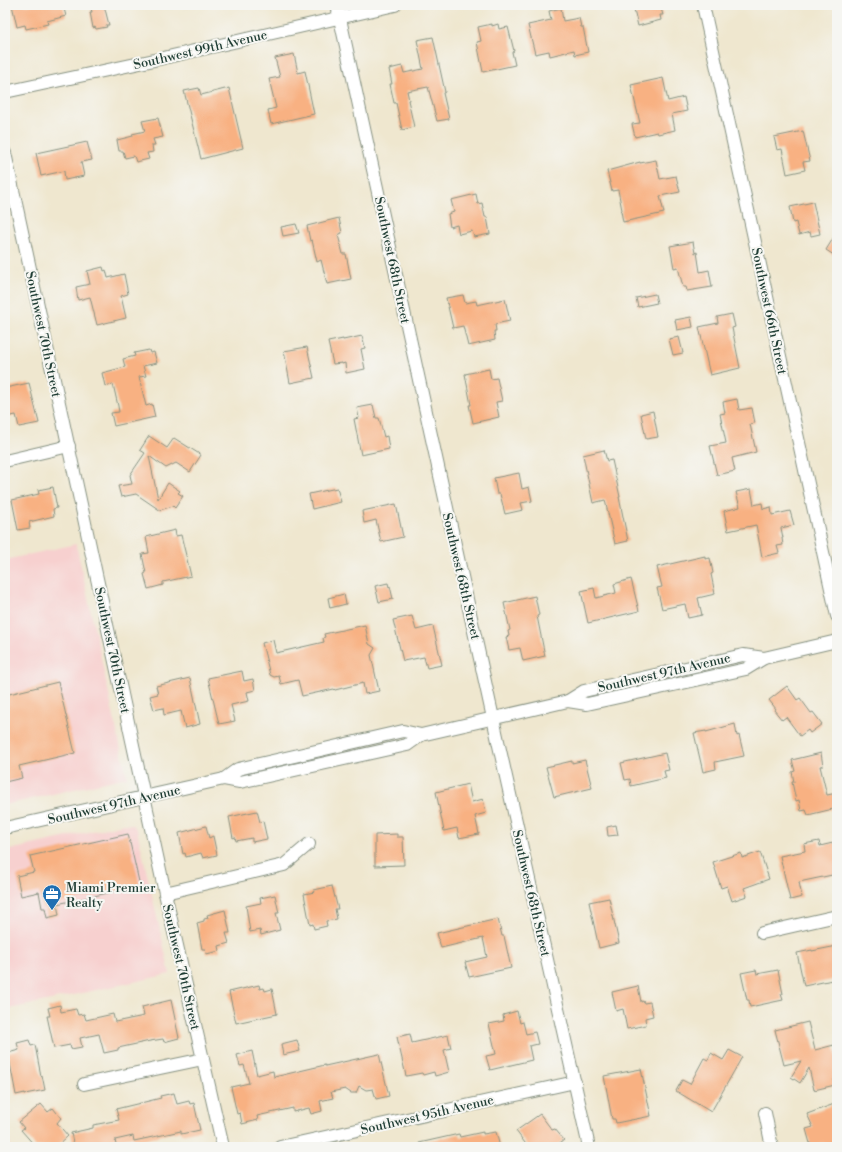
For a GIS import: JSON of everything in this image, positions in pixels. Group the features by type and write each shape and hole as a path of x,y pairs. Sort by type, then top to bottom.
{"street":[{"name":"Southwest 68th Street","path":"337,5 589,1147"},
{"name":"Southwest 99th Avenue","path":"5,92 159,59 396,5"},
{"name":"Southwest 66th Street","path":"703,5 837,616"},
{"name":"Southwest 70th Street","path":"5,154 165,893 223,1147"},
{"path":"5,461 69,446"},
{"name":"Southwest 97th Avenue","path":"5,828 224,780 240,782 407,745 421,735 568,701 587,704 746,668 764,658 837,641"},
{"path":"165,893 284,865 309,844"},
{"path":"762,933 837,916"},
{"path":"84,1084 203,1059"},
{"name":"Southwest 95th Avenue","path":"280,1147 575,1082"},
{"path":"765,1113 772,1147"}],"shaded area":[{"path":"76,544 127,777 5,805 5,560"},
{"path":"124,824 133,825 137,830 170,974 5,1010 5,851"},
{"path":"5,1118 11,1147 5,1147"}],"building":[{"path":"12,5 63,5 66,16 47,21 48,24 26,29 25,25 17,27"},
{"path":"90,5 104,5 109,25 106,25 107,27 96,29 95,27 93,28"},
{"path":"633,5 660,5 663,15 660,15 661,20 638,26"},
{"path":"561,8 563,21 579,18 581,27 583,27 588,52 575,55 574,50 550,56 549,51 535,54 528,25 551,20 549,11"},
{"path":"492,24 492,26 498,24 499,29 508,27 514,51 512,52 515,65 483,72 477,42 481,41 478,27"},
{"path":"433,37 445,92 443,93 449,119 437,121 428,87 407,91 414,127 402,130 396,103 394,103 389,69 402,66 404,73 423,69 417,40"},
{"path":"294,54 298,73 305,71 314,114 271,124 268,110 276,108 269,79 280,77 275,58"},
{"path":"663,78 668,101 684,97 687,111 672,114 675,130 635,137 632,124 640,123 631,85"},
{"path":"199,88 201,95 229,88 243,148 201,159 184,91"},
{"path":"158,118 163,137 153,139 155,145 152,145 153,152 147,153 149,159 136,162 134,156 125,158 123,151 119,151 117,140 145,131 142,121"},
{"path":"803,131 810,161 803,162 805,170 787,174 782,149 777,150 774,137"},
{"path":"87,142 92,160 81,162 84,176 65,180 64,171 41,176 36,153"},
{"path":"656,160 660,179 676,176 680,192 660,196 664,213 623,222 618,190 612,191 607,171 640,162"},
{"path":"476,194 478,204 482,203 485,217 487,217 490,234 474,237 472,231 459,234 457,225 450,227 448,214 454,212 451,200"},
{"path":"813,202 820,234 811,236 810,232 799,235 796,222 793,223 790,207"},
{"path":"339,218 342,233 338,235 343,254 346,254 351,279 327,284 321,260 317,262 307,226"},
{"path":"296,224 299,233 283,236 281,227"},
{"path":"837,232 837,257 826,250"},
{"path":"693,242 695,253 697,252 700,272 709,270 712,287 687,291 686,287 683,287 678,267 674,268 670,246"},
{"path":"103,267 104,271 106,270 108,278 124,274 128,294 121,296 126,318 97,325 90,297 78,300 76,287 90,284 87,271"},
{"path":"655,294 657,303 638,307 636,298"},
{"path":"463,295 465,303 476,301 477,305 505,299 510,321 495,324 495,340 468,346 463,326 453,328 446,298"},
{"path":"732,314 735,327 732,328 740,368 710,375 699,327 718,323 717,317"},
{"path":"691,317 693,327 677,330 675,320"},
{"path":"362,336 365,348 361,349 365,369 346,373 345,363 333,364 328,342"},
{"path":"679,337 683,353 673,355 669,339"},
{"path":"307,347 314,378 290,383 284,351"},
{"path":"149,350 150,353 154,352 157,363 143,366 146,376 139,377 146,406 152,404 155,417 114,426 111,413 119,412 118,406 113,384 105,386 102,373 125,367 123,359 135,356 134,353"},
{"path":"489,369 491,379 497,378 502,401 496,402 499,417 473,423 465,374"},
{"path":"29,383 39,423 19,427 16,415 5,417 5,388"},
{"path":"737,399 739,410 752,408 755,423 750,424 756,452 732,458 735,471 717,475 710,446 726,443 720,414 725,413 723,402"},
{"path":"373,405 376,418 379,418 384,437 387,436 389,449 361,455 354,419 359,418 357,408"},
{"path":"653,411 658,437 646,439 641,414"},
{"path":"149,436 167,448 174,438 201,455 190,472 176,463 166,468 149,456 158,499 168,483 180,491 178,493 183,496 175,508 173,506 160,510 161,511 136,494 121,497 118,486 132,484 130,475 145,453 140,450"},
{"path":"604,450 607,461 612,460 628,541 615,544 605,500 593,503 583,455"},
{"path":"519,473 522,489 529,487 532,501 521,503 523,510 505,514 500,494 497,494 494,478"},
{"path":"53,487 57,508 53,509 54,516 29,522 30,528 18,530 12,500 39,494 38,490"},
{"path":"337,488 341,502 312,509 309,494"},
{"path":"751,489 754,505 762,503 763,509 771,507 772,515 790,511 794,525 781,528 783,545 777,546 779,553 762,557 756,525 728,531 724,511 740,507 736,492"},
{"path":"396,504 403,537 381,542 376,520 364,523 362,511"},
{"path":"175,530 176,536 181,535 191,576 163,582 163,585 148,589 144,574 146,573 142,554 149,553 146,537"},
{"path":"705,556 705,559 710,558 713,573 711,574 715,594 698,598 702,615 688,618 685,604 662,609 657,588 662,587 657,567"},
{"path":"631,579 639,611 588,623 581,591 594,588 596,598 616,593 614,584"},
{"path":"388,583 393,599 379,602 375,586"},
{"path":"344,594 346,604 330,608 328,598"},
{"path":"535,596 539,615 537,616 545,656 523,661 520,648 509,650 506,637 509,636 508,631 510,630 504,603"},
{"path":"412,616 416,630 433,626 442,665 427,668 424,657 403,661 393,620"},
{"path":"365,625 369,644 375,648 371,655 379,691 365,694 363,683 302,696 298,680 281,684 279,676 274,677 270,675 262,643 273,640 276,653 324,642 324,634"},
{"path":"242,671 244,681 253,679 255,690 247,692 249,701 231,705 235,721 219,724 208,678"},
{"path":"190,678 200,724 185,728 181,711 164,715 163,708 154,710 150,696 158,694 156,686"},
{"path":"58,682 75,753 19,766 22,778 5,782 5,695"},
{"path":"787,686 797,700 800,698 811,713 813,712 822,724 810,733 808,730 800,736 786,717 782,720 774,710 776,709 769,700"},
{"path":"735,724 737,736 739,735 744,756 715,762 716,769 703,772 694,733 706,732"},
{"path":"665,753 669,770 664,771 666,778 631,786 630,779 625,780 621,763"},
{"path":"821,753 823,766 820,766 827,795 837,793 837,808 808,815 806,810 801,811 799,800 796,801 792,782 794,782 792,772 795,771 792,760"},
{"path":"585,760 592,788 554,797 546,767 572,761 572,763"},
{"path":"468,784 472,802 483,799 486,813 475,816 479,834 459,838 457,828 444,831 436,792"},
{"path":"257,811 260,822 263,821 267,839 252,842 252,838 236,841 235,837 233,838 229,817"},
{"path":"616,825 618,835 608,836 607,827"},
{"path":"206,826 209,838 213,836 217,855 203,858 201,853 186,857 185,853 183,854 179,833"},
{"path":"128,834 140,886 57,904 59,915 47,918 45,908 42,908 39,892 21,896 17,876 34,872 30,856"},
{"path":"397,834 397,837 403,837 404,865 375,866 375,835"},
{"path":"819,841 820,846 837,842 837,874 799,882 802,897 790,900 780,856 805,851 804,844"},
{"path":"760,852 769,879 744,888 747,896 732,901 727,886 721,888 713,862 741,853 742,858"},
{"path":"332,886 338,909 335,909 337,919 326,921 327,926 314,929 313,924 310,925 304,894"},
{"path":"275,895 279,913 276,913 280,930 261,935 260,930 250,932 246,906 261,903 260,898"},
{"path":"609,898 619,943 599,948 589,902"},
{"path":"225,910 230,933 226,933 229,943 219,946 220,951 206,954 205,949 202,949 197,923 208,918 207,915"},
{"path":"498,919 502,936 504,936 511,968 469,977 465,962 487,957 483,938 441,948 437,933"},
{"path":"837,946 837,979 804,986 797,953"},
{"path":"756,970 757,974 778,970 783,1000 750,1007 741,973"},
{"path":"259,985 260,989 264,988 265,991 272,989 277,1014 236,1023 229,992"},
{"path":"638,986 641,1002 650,1002 653,1016 645,1018 646,1025 627,1029 623,1009 616,1011 612,992"},
{"path":"171,1000 179,1038 164,1042 163,1039 150,1041 118,1048 118,1050 104,1053 99,1034 80,1038 82,1047 71,1049 70,1045 54,1048 47,1016 50,1016 48,1008 60,1005 61,1012 76,1009 78,1015 84,1014 86,1020 113,1014 115,1022 144,1016 142,1007"},
{"path":"517,1011 520,1023 523,1022 526,1034 535,1032 538,1044 529,1046 532,1060 490,1070 486,1056 496,1054 489,1024 504,1021 503,1015"},
{"path":"808,1022 815,1050 834,1045 837,1059 837,1076 835,1076 836,1079 834,1079 835,1085 814,1090 809,1068 800,1083 791,1077 801,1061 784,1065 775,1030"},
{"path":"410,1034 412,1043 448,1035 451,1048 444,1050 449,1072 435,1076 434,1072 423,1075 422,1073 406,1076 397,1037"},
{"path":"29,1040 31,1046 35,1045 45,1090 16,1095 8,1053 19,1050 17,1043"},
{"path":"297,1040 300,1051 283,1055 281,1044"},
{"path":"729,1050 742,1057 711,1112 676,1091 682,1080 690,1084 704,1058 708,1060 711,1053 723,1060"},
{"path":"252,1051 257,1075 273,1071 274,1077 379,1054 389,1096 376,1099 373,1089 366,1090 359,1086 356,1093 351,1093 345,1089 331,1092 333,1098 320,1101 322,1111 311,1114 309,1108 293,1112 293,1108 257,1116 258,1120 242,1124 240,1113 237,1114 231,1087 249,1083 244,1065 240,1066 237,1055"},
{"path":"641,1069 651,1116 616,1123 615,1119 612,1119 604,1076"},
{"path":"174,1093 177,1104 189,1101 190,1104 194,1103 200,1130 181,1134 181,1131 134,1141 133,1136 115,1140 115,1147 74,1147 71,1133 93,1128 93,1125 119,1120 116,1109 161,1098 160,1096"},
{"path":"837,1103 837,1147 811,1147 806,1129 813,1127 807,1114"},
{"path":"41,1104 48,1112 53,1108 61,1118 57,1123 68,1136 56,1147 36,1147 21,1130 24,1128 19,1122"},
{"path":"540,1114 552,1130 555,1129 564,1140 554,1147 528,1147 516,1131"},
{"path":"483,1132 483,1134 496,1132 500,1147 419,1147 419,1143 459,1134 460,1137"}],"place":[{"name":"Miami Premier Realty","path":"52,911"}]}
